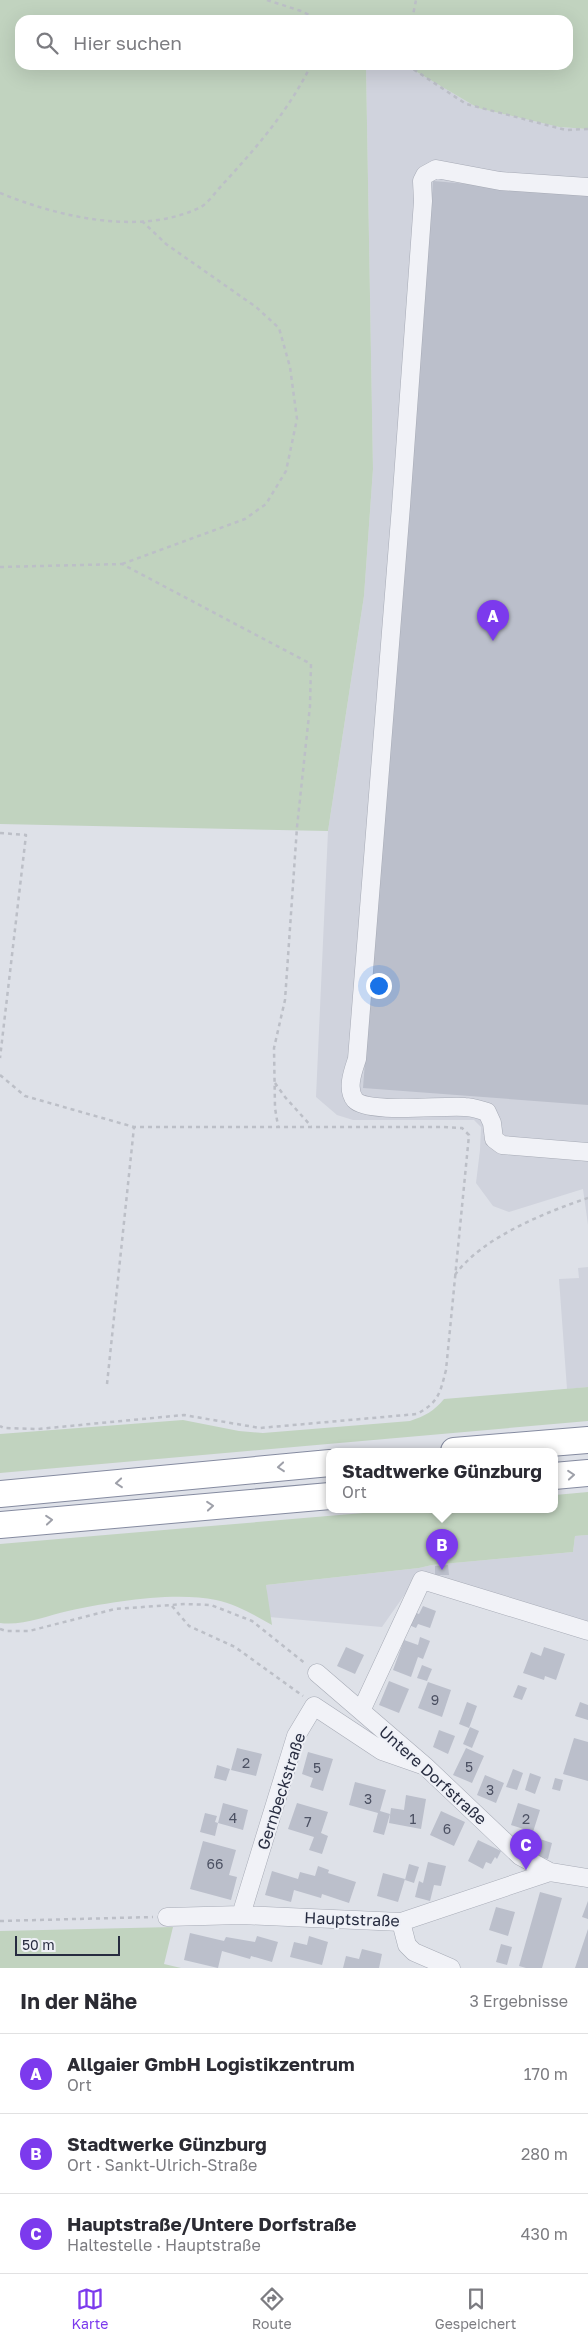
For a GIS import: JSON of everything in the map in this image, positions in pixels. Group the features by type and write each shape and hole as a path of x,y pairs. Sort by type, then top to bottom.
{"highway":[{"path":"491,1448 588,1440"},
{"path":"0,1494 326,1463"},
{"path":"558,1476 588,1473"},
{"path":"0,1525 326,1496"}],"street":[{"path":"588,187 500,181 436,169 425,175 422,181 423,201 380,782 357,1059 350,1086 354,1098 360,1104 376,1108 467,1107 487,1112 492,1122 494,1139 502,1145 588,1152"},
{"path":"361,1711 422,1580 588,1631"},
{"name":"Untere Dorfstraße","path":"317,1673 426,1766 520,1856 550,1872"},
{"path":"314,1706 382,1751 426,1766"},
{"name":"Gernbeckstraße","path":"241,1915 296,1736 314,1706"},
{"name":"Hauptstraße","path":"167,1917 241,1915 400,1922 550,1872 588,1878"},
{"path":"400,1922 407,1945 414,1952 451,1968"}],"path":[{"path":"267,0 309,15"},
{"path":"413,15 416,0"},
{"path":"0,193 38,208 106,221 157,222 201,207 255,149 298,90 308,70"},
{"path":"415,70 466,104 566,130 588,129"},
{"path":"0,567 122,564 245,519 266,504 286,471 297,419 290,367 280,328 256,308 166,244 142,221"},
{"path":"122,564 311,664 310,706 297,827 285,1000 274,1048 275,1108 278,1126"},
{"path":"0,833 26,835 0,1058"},
{"path":"0,1075 25,1096 134,1127 444,1127 462,1128 470,1135 454,1276 446,1370 439,1396 431,1406 417,1414 260,1428 184,1415 38,1429 4,1428 0,1426"},
{"path":"275,1083 311,1126"},
{"path":"107,1384 134,1127"},
{"path":"454,1276 463,1263 476,1251 544,1214 588,1198"},
{"path":"0,1629 6,1631 29,1631 115,1608 211,1605 252,1621 317,1673"},
{"path":"172,1606 189,1626 235,1647 294,1689 314,1706"},
{"path":"0,1921 167,1917"}],"shaded area":[{"path":"366,70 413,70 478,108 559,127 588,129 588,1225 583,1189 509,1212 493,1206 476,1183 481,1127 474,1120 353,1120 337,1115 316,1097 328,831 364,596 373,469"},
{"path":"588,1267 588,1387 567,1389 559,1279 579,1278 578,1268"},
{"path":"588,1535 588,1626 419,1574 382,1627 269,1617 266,1585 432,1565 573,1552 575,1536"}],"green space":[{"path":"0,0 588,0 588,129 559,127 478,108 413,70 573,70 573,15 15,15 15,70 366,70 373,469 364,596 328,831 0,824"},
{"path":"588,1387 588,1421 0,1473 0,1434 183,1420 239,1431 263,1433 410,1421 429,1413 444,1399"},
{"path":"588,1492 588,1535 575,1536 573,1552 432,1565 266,1585 272,1625 231,1604 216,1600 181,1597 122,1601 68,1611 25,1622 0,1623 0,1544 363,1513 558,1513 558,1495"},
{"path":"173,1927 164,1964 181,1968 0,1968 0,1931"}],"building":[{"path":"433,181 588,194 588,1105 363,1088"},
{"path":"448,1565 449,1575 435,1575 435,1566"},
{"path":"423,1606 436,1611 430,1628 418,1624 416,1628 409,1625 414,1612 419,1614"},
{"path":"420,1637 430,1641 423,1659 418,1657 411,1677 393,1670 404,1640 418,1645"},
{"path":"346,1647 364,1655 355,1674 337,1666"},
{"path":"544,1647 565,1654 556,1680 545,1676 544,1680 523,1673 531,1652 541,1656"},
{"path":"422,1665 432,1669 427,1681 417,1678"},
{"path":"389,1681 409,1689 399,1713 379,1705"},
{"path":"428,1682 451,1690 442,1717 418,1708"},
{"path":"518,1685 527,1688 522,1700 513,1697"},
{"path":"467,1702 477,1706 469,1728 459,1724"},
{"path":"580,1702 588,1705 588,1720 575,1716"},
{"path":"470,1727 479,1731 472,1748 463,1744"},
{"path":"439,1730 455,1736 448,1754 433,1747"},
{"path":"574,1738 588,1742 588,1781 563,1774"},
{"path":"237,1748 262,1754 256,1776 231,1770"},
{"path":"466,1748 484,1756 472,1783 453,1775"},
{"path":"308,1752 333,1759 323,1791 310,1787 313,1778 302,1774"},
{"path":"217,1765 230,1769 226,1781 214,1778"},
{"path":"513,1769 523,1773 517,1790 506,1787"},
{"path":"530,1773 541,1777 535,1794 525,1790"},
{"path":"485,1775 504,1783 496,1803 477,1795"},
{"path":"555,1778 563,1780 560,1791 552,1789"},
{"path":"355,1782 386,1790 380,1811 390,1814 384,1835 373,1832 378,1813 349,1805"},
{"path":"406,1795 426,1799 421,1829 389,1823 391,1808 404,1810"},
{"path":"223,1803 248,1810 243,1830 218,1823"},
{"path":"297,1803 328,1812 321,1833 328,1836 322,1854 309,1850 314,1837 288,1829"},
{"path":"518,1803 540,1810 533,1832 511,1825"},
{"path":"441,1811 465,1822 454,1846 430,1835"},
{"path":"205,1813 217,1816 215,1822 218,1823 215,1836 200,1832"},
{"path":"534,1837 552,1843 548,1859 529,1854"},
{"path":"478,1840 501,1851 497,1859 495,1857 491,1864 486,1862 483,1869 468,1861"},
{"path":"203,1841 236,1850 229,1875 237,1877 231,1900 190,1889"},
{"path":"428,1862 446,1866 441,1886 434,1885 430,1901 415,1897 419,1881 423,1883"},
{"path":"409,1864 419,1867 414,1883 405,1880"},
{"path":"318,1866 329,1870 328,1873 356,1882 349,1903 322,1894 321,1898 294,1890 291,1902 265,1895 272,1871 298,1879 300,1872 315,1876"},
{"path":"383,1873 405,1879 398,1902 377,1896"},
{"path":"540,1892 562,1898 542,1968 526,1968 519,1966"},
{"path":"588,1901 588,1919 582,1917"},
{"path":"496,1907 515,1912 508,1936 489,1930"},
{"path":"588,1929 588,1968 575,1968"},
{"path":"190,1933 224,1941 226,1937 255,1942 257,1936 278,1942 272,1962 251,1956 250,1959 222,1951 218,1968 184,1960"},
{"path":"309,1936 328,1942 322,1965 290,1957 294,1942 307,1945"},
{"path":"501,1944 512,1947 507,1965 496,1962"},
{"path":"362,1949 382,1954 379,1968 343,1968 346,1956 359,1959"}],"place":[{"name":"Allgaier GmbH Logistikzentrum","path":"493,641"},
{"name":"Stadtwerke Günzburg","path":"442,1570"},
{"name":"Hauptstraße/Untere Dorfstraße","path":"526,1870"}]}
